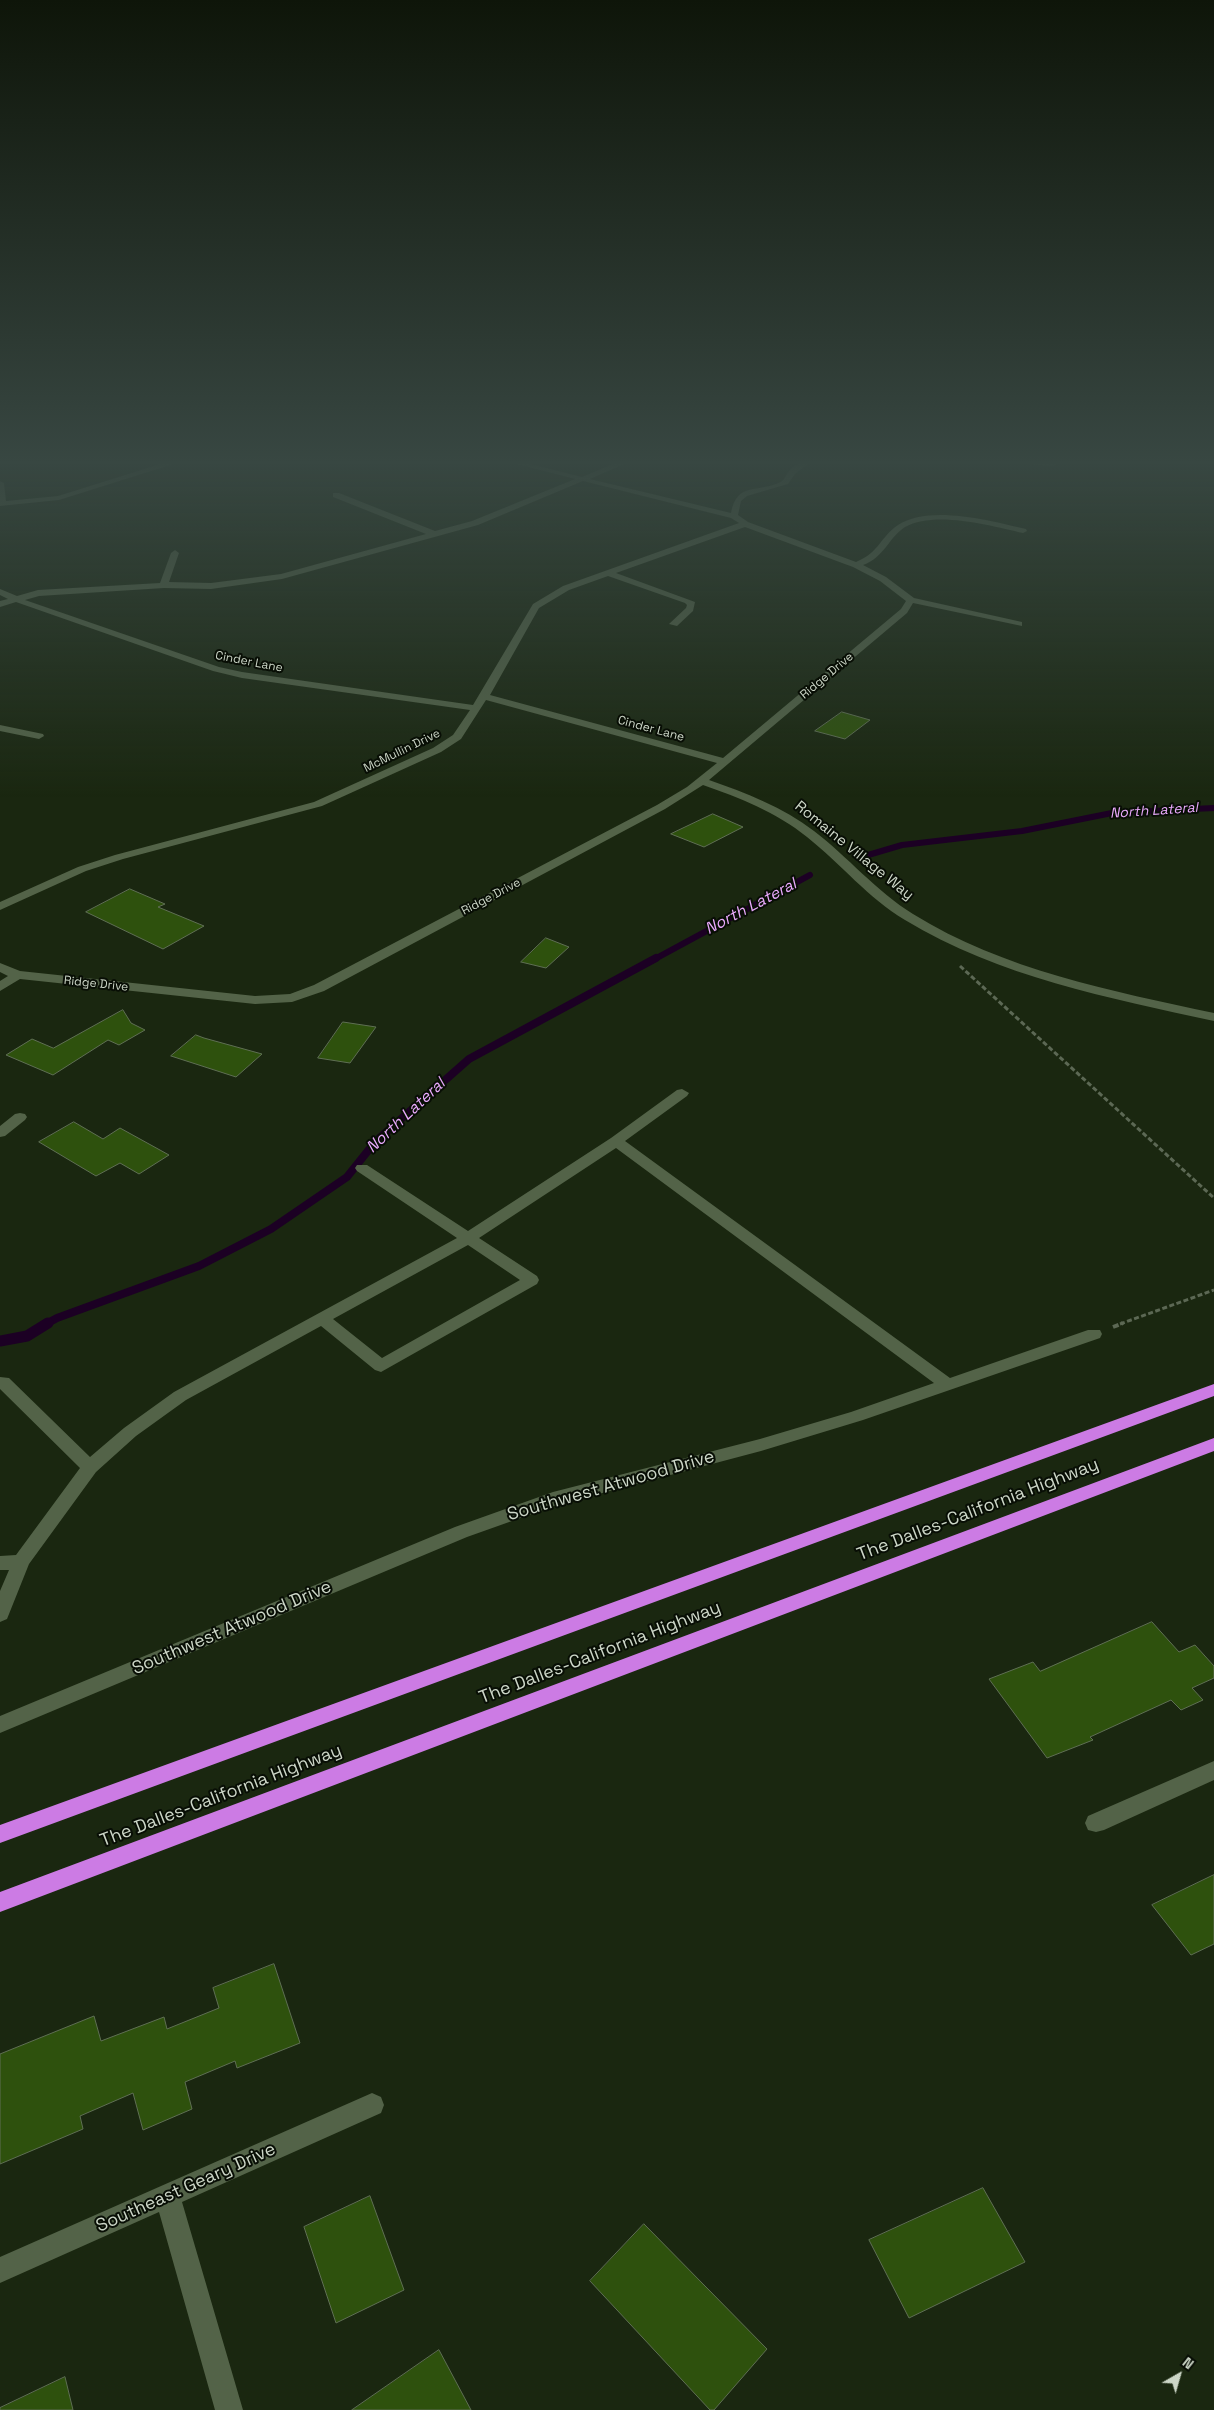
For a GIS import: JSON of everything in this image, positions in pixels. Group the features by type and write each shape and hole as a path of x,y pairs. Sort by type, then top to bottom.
{"highway":[{"name":"The Dalles-California Highway","path":"0,1834 1214,1390"},
{"name":"The Dalles-California Highway","path":"0,1902 1214,1444"}],"street":[{"path":"164,585 168,572"},
{"path":"0,604 38,592 164,585 211,586 295,572"},
{"path":"870,572 883,579 911,600 1019,624"},
{"path":"607,573 692,604 690,609 674,624"},
{"name":"McMullin Drive","path":"0,906 101,863 318,804 437,750 457,737 484,696 536,606 566,588 607,573"},
{"name":"Cinder Lane","path":"0,592 15,599 233,673 475,708"},
{"name":"Ridge Drive","path":"0,967 18,976 255,1000 292,998 319,988 660,807 701,781 904,611 911,600"},
{"name":"Cinder Lane","path":"484,696 725,762"},
{"path":"0,728 40,736"},
{"name":"Romaine Village Way","path":"701,781 750,798 794,822 813,836 874,891 909,917 940,934 1003,961 1086,988 1214,1017"},
{"path":"0,988 18,976"},
{"path":"0,1614 21,1562 43,1529 90,1467 130,1432 180,1396 323,1320 469,1238 616,1141 682,1093"},
{"path":"0,1133 20,1117"},
{"path":"616,1141 948,1385"},
{"path":"323,1320 381,1366 531,1280 362,1168"},
{"name":"Southwest Atwood Drive","path":"0,1725 452,1535 544,1502 761,1445 857,1416 1094,1334"},
{"path":"3,1382 90,1467"},
{"path":"0,1563 21,1562"},
{"path":"1096,1823 1214,1770"},
{"name":"Southeast Geary Drive","path":"0,2270 372,2105"},
{"path":"167,2195 229,2410"}],"path":[{"path":"940,934 942,950 1214,1198"},
{"path":"1094,1334 1214,1290"}],"building":[{"path":"842,712 870,720 845,739 815,731"},
{"path":"713,814 743,827 704,847 671,834"},
{"path":"130,889 165,904 158,907 204,926 163,949 86,912"},
{"path":"546,938 569,947 546,968 521,962"},
{"path":"123,1010 131,1023 145,1030 119,1045 108,1040 53,1075 6,1055 32,1039 53,1048"},
{"path":"343,1022 376,1027 350,1063 318,1058"},
{"path":"196,1035 262,1054 236,1077 171,1056"},
{"path":"74,1122 103,1139 120,1128 169,1155 139,1174 120,1163 96,1176 39,1142"},
{"path":"1152,1622 1179,1652 1195,1645 1214,1666 1214,1678 1192,1688 1203,1700 1181,1710 1171,1700 1090,1737 1093,1740 1047,1758 989,1679 1033,1662 1040,1671"},
{"path":"1214,1875 1214,1944 1191,1955 1152,1905"},
{"path":"274,1964 300,2043 237,2068 235,2061 185,2082 192,2109 143,2130 133,2093 80,2116 83,2129 0,2164 0,2054 94,2016 101,2041 164,2017 167,2029 219,2008 213,1988"},
{"path":"983,2188 1025,2262 909,2318 869,2240"},
{"path":"370,2196 404,2290 336,2323 304,2227"},
{"path":"644,2224 767,2349 714,2410 710,2410 590,2281"},
{"path":"439,2350 471,2410 352,2410"},
{"path":"65,2377 73,2410 0,2410 0,2408"}],"waterway":[{"name":"North Lateral","path":"858,858 902,845 1022,831 1112,813 1214,808"},
{"name":"North Lateral","path":"653,960 810,875"},
{"name":"North Lateral","path":"46,1324 57,1318 199,1266 271,1229 347,1177 375,1142 469,1059 656,958"},
{"name":"North Lateral","path":"0,1341 27,1336 48,1323"}]}
